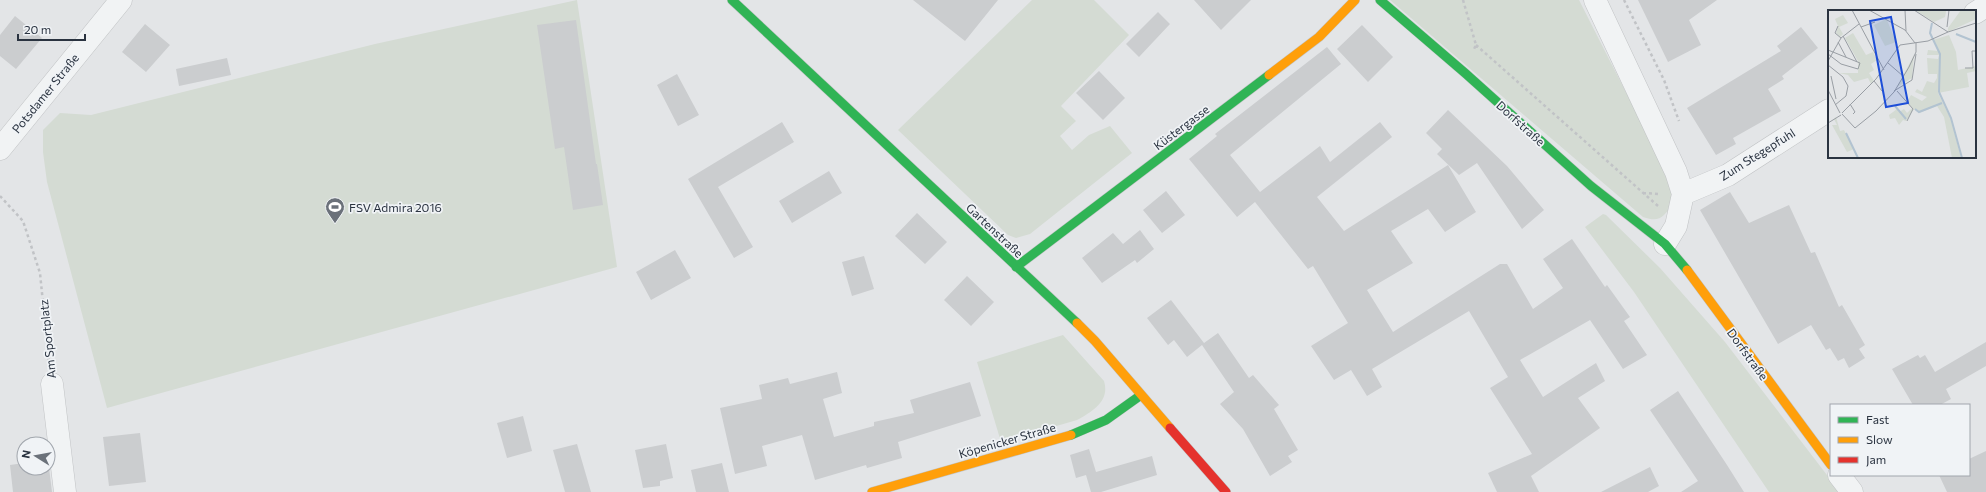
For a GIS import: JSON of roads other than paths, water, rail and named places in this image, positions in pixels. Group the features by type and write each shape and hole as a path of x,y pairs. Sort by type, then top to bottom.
{"street":[{"name":"Potsdamer Straße","path":"0,148 121,0"},
{"name":"Gartenstraße","path":"732,0 1095,340 1226,492"},
{"name":"Küstergasse","path":"1016,267 1319,37 1355,0"},
{"name":"Dorfstraße","path":"1380,0 1466,73 1591,186 1670,235 1682,263 1830,463"},
{"path":"1595,0 1676,172 1683,194 1670,235"},
{"path":"1976,12 1986,6"},
{"name":"Zum Stegepfuhl","path":"1683,194 1728,175 1828,111"},
{"name":"Am Sportplatz","path":"52,384 65,492"},
{"name":"Köpenicker Straße","path":"872,492 1081,432 1106,420 1141,395"},
{"path":"1840,476 1852,492"}],"place":[{"name":"FSV Admira 2016","path":"335,224"}]}
